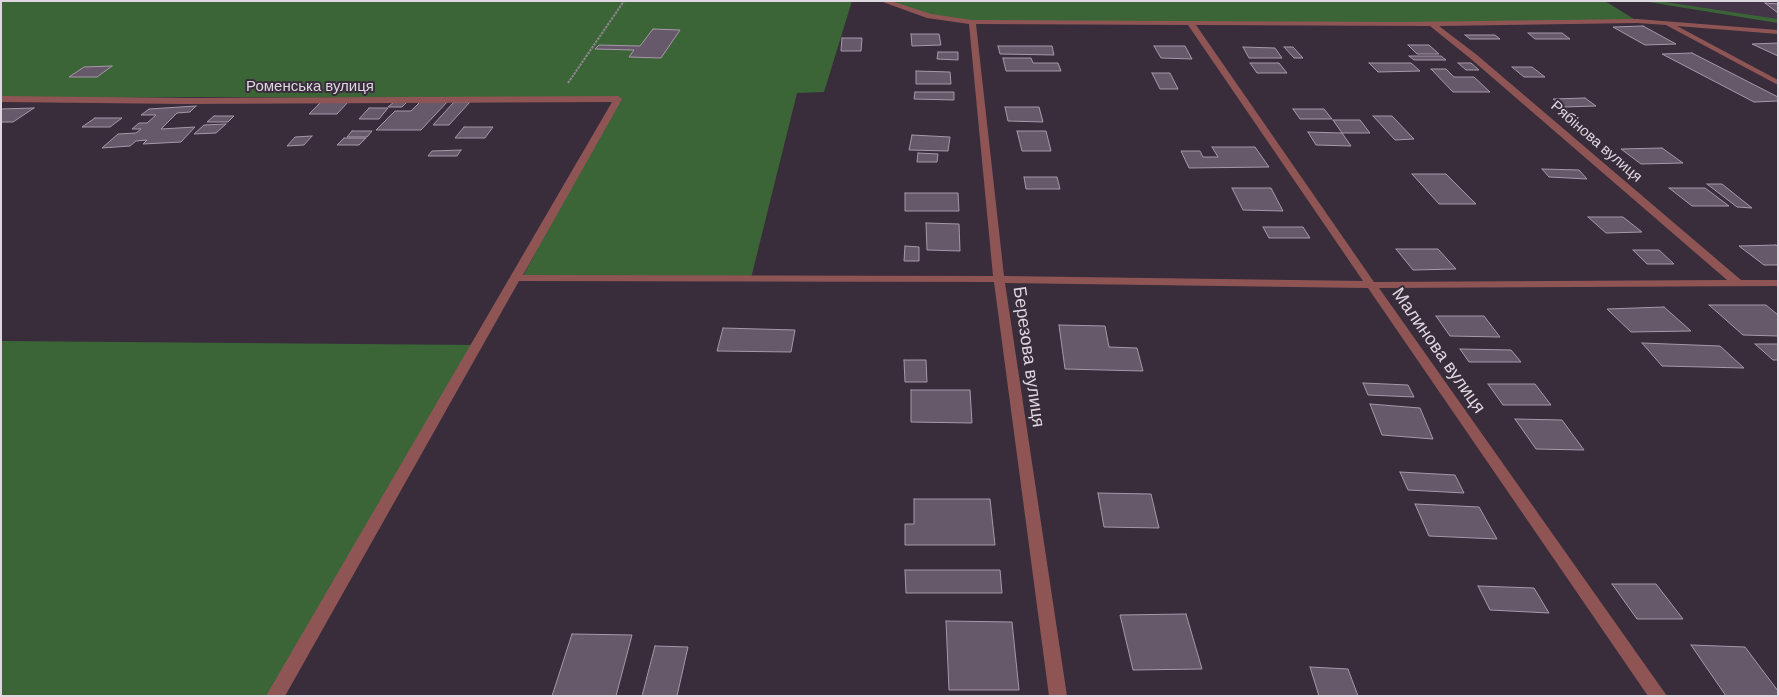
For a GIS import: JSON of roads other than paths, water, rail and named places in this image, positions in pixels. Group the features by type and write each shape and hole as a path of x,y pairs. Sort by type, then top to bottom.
{"street":[{"path":"883,1 930,16 972,22 1192,25 1589,21 1664,23 1778,32"},
{"name":"Березова вулиця","path":"972,22 999,279 1058,696"},
{"path":"1664,23 1778,83"},
{"name":"Рябінова вулиця","path":"1432,24 1474,56 1740,284"},
{"name":"Малинова вулиця","path":"1192,25 1658,696"},
{"name":"Роменська вулиця","path":"1,99 196,101 618,99 275,696"},
{"path":"522,278 999,279 1371,285 1778,283"}]}
